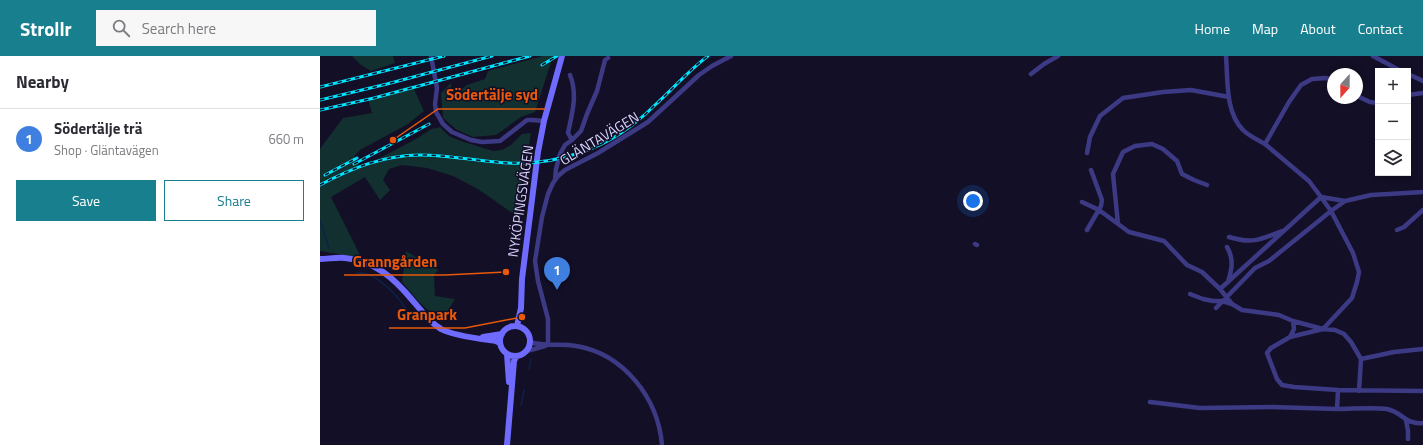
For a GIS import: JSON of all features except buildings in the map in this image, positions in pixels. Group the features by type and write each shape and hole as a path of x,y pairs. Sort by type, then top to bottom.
{"main road":[{"name":"NYKÖPINGSVÄGEN","path":"517,326 521,308 522,279 538,152 544,121 562,56"},
{"name":"NYKÖPINGSVÄGEN","path":"544,121 566,56"},
{"path":"320,258 345,258 369,263 384,271 404,290 425,314 442,329 463,336 500,343"},
{"name":"NYKÖPINGSVÄGEN","path":"521,308 525,329"},
{"path":"479,338 502,334 510,327 517,326 525,329 528,334 530,342 527,352 516,357 507,354 501,348 500,343 502,334"},
{"path":"507,354 510,403"},
{"path":"507,445 514,361 516,357"}],"street":[{"path":"431,56 437,88 435,104 436,112 443,124 452,132 471,140 491,142 500,141 527,120 544,121"},
{"name":"GLÄNTAVÄGEN","path":"548,345 548,319 538,281 535,261 539,232 546,201 550,188 555,179 565,170 598,153 644,124 699,75 731,56"},
{"path":"1031,74 1058,56"},
{"path":"1226,56 1229,97 1234,117 1244,131 1265,144 1309,181 1331,211 1353,253 1359,272 1352,298 1323,329 1290,337 1267,352 1277,379 1282,385 1294,387 1338,390 1423,392"},
{"path":"1373,56 1395,68"},
{"path":"555,179 560,154 565,145 581,131 586,114 597,91 605,60 608,58"},
{"path":"570,75 574,84 575,97 568,133 572,140"},
{"path":"1411,75 1423,81"},
{"path":"1265,144 1289,102 1301,85 1312,79 1327,78"},
{"path":"1088,153 1090,137 1100,116 1123,98 1163,92 1191,90 1229,97"},
{"path":"1411,95 1423,93"},
{"path":"1363,99 1370,102 1375,102"},
{"path":"1118,224 1113,174 1123,152 1135,146 1152,144 1163,149 1177,161 1182,174 1207,185"},
{"path":"1087,230 1099,210 1102,200 1090,170"},
{"path":"1320,197 1345,201 1371,195 1423,192"},
{"path":"1220,289 1320,197"},
{"path":"1216,308 1255,268 1269,261 1345,201"},
{"path":"1082,202 1099,210 1129,232 1164,241 1186,265 1202,272 1220,289 1232,304"},
{"path":"1397,230 1404,227 1423,210"},
{"path":"1229,237 1242,241 1254,241 1285,230"},
{"path":"1227,247 1231,253 1232,262 1228,282"},
{"path":"1190,294 1203,299 1222,301 1232,304 1242,310 1278,315 1293,321 1323,329 1335,330 1344,334 1351,342 1360,360 1359,390"},
{"path":"1290,337 1294,329 1293,321"},
{"path":"530,342 548,345 577,346 590,349 602,354 622,367 641,387 653,407 661,433 662,445"},
{"path":"527,352 548,345"},
{"path":"1360,360 1394,352 1423,349"},
{"path":"1337,409 1338,390"},
{"path":"1150,402 1200,408 1272,407 1387,409 1398,413 1406,420 1423,424"},
{"path":"1406,420 1408,439"}],"green space":[{"path":"352,56 393,56 395,63 371,71 361,65"},
{"path":"543,56 553,56 535,112 521,117 496,135 473,137 457,130 443,118 441,93 451,83 451,89 458,92 467,85 485,79 488,71"},
{"path":"412,85 424,111 408,124 360,150 354,156 361,168 416,139 433,128 440,127 449,136 493,151 502,150 511,145 522,134 531,133 525,169 520,225 515,215 478,189 453,176 427,168 402,165 389,169 383,180 390,190 380,200 365,177 331,197 360,255 356,257 320,251 320,149 343,118 372,113 368,99"},
{"path":"406,251 438,270 434,275 435,296 455,299 441,322 419,302 402,282"}],"waterway":[{"path":"320,221 329,248"},
{"path":"357,273 373,277 389,288 411,318"},
{"path":"529,370 531,359"},
{"path":"521,405 524,390"}],"railway":[{"path":"320,87 444,56"},
{"path":"320,100 492,56"},
{"path":"320,110 374,98 530,56"},
{"path":"542,65 557,56"},
{"path":"320,185 356,168 394,157 420,155 517,163 539,162 582,152 612,139 630,127 708,56"},
{"path":"354,164 429,124"},
{"path":"325,175 357,158"}],"place":[{"name":"Södertälje syd","path":"393,140"},
{"name":"Granngården","path":"506,272"},
{"name":"Södertälje trä","path":"557,290"},
{"name":"Granpark","path":"522,317"}]}
